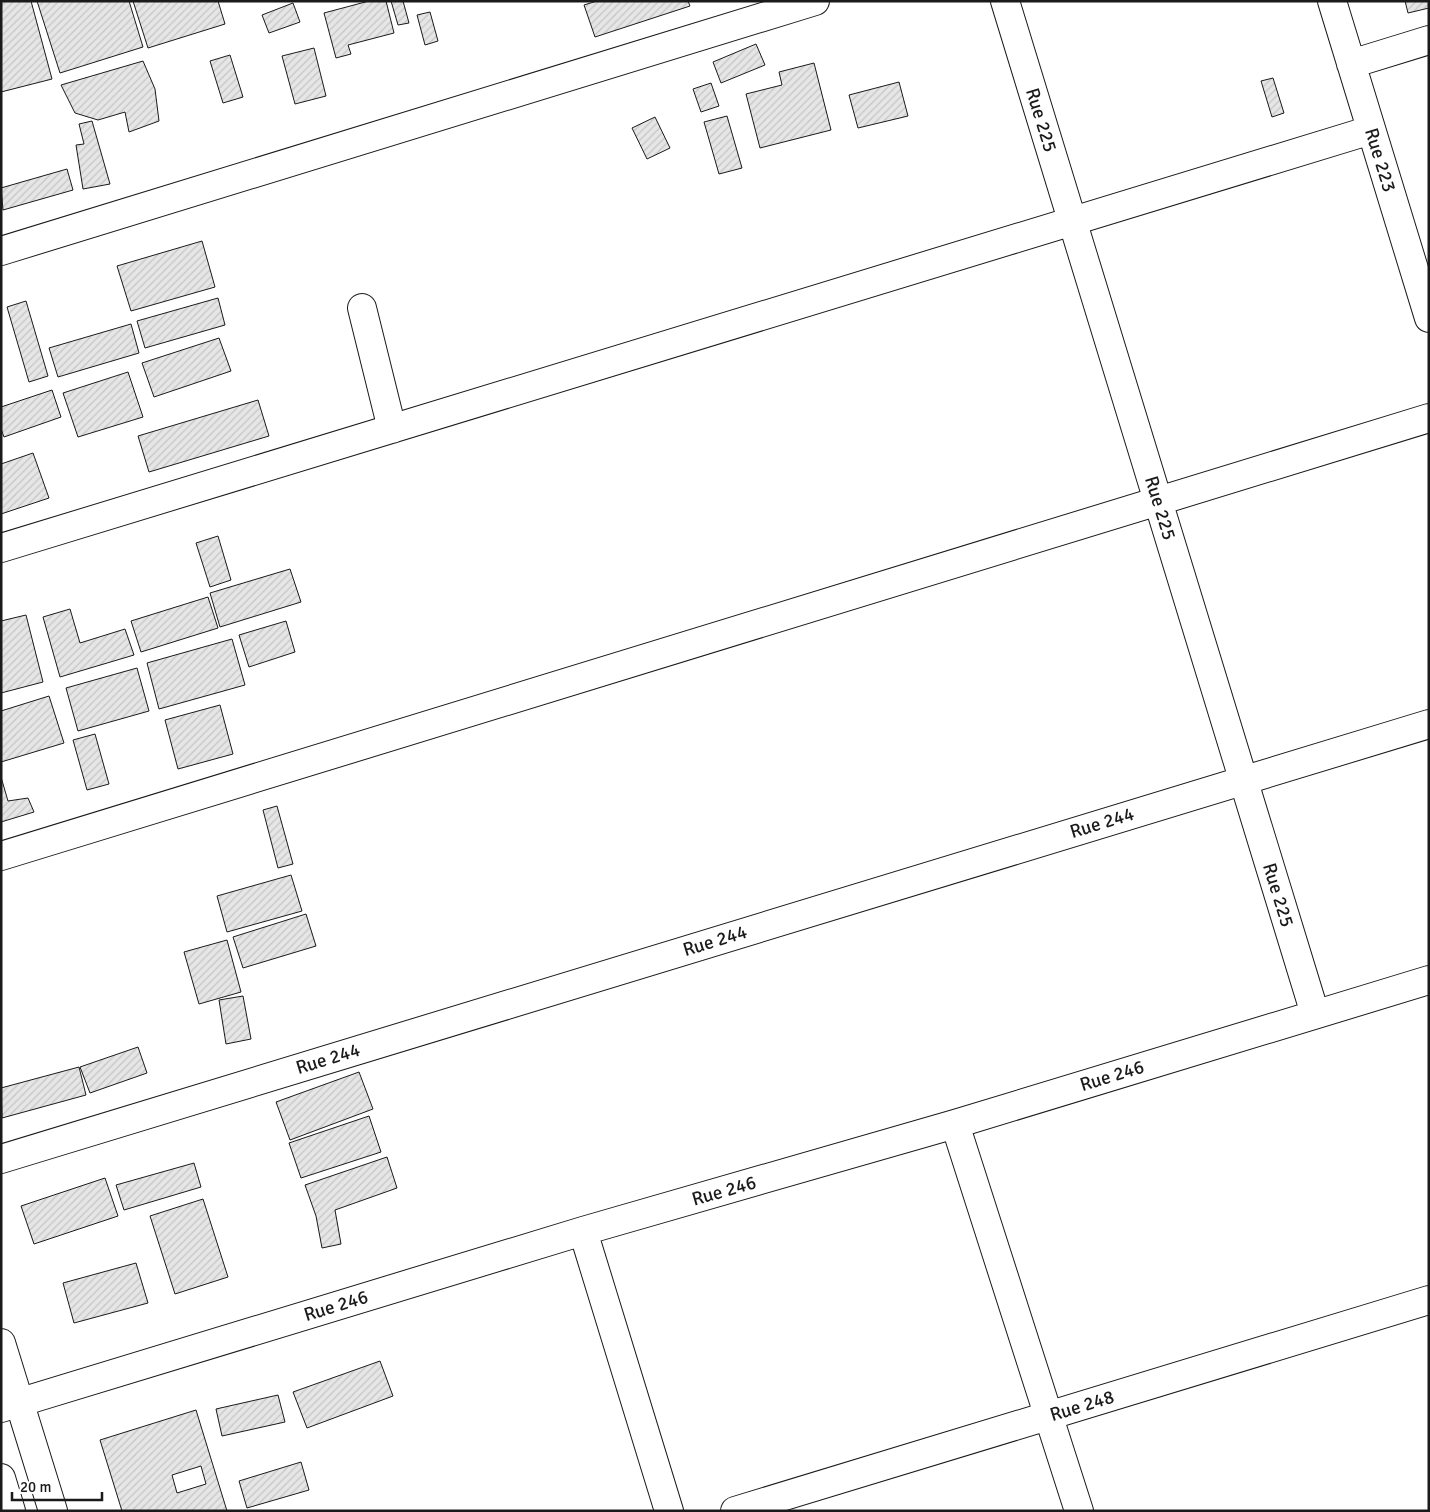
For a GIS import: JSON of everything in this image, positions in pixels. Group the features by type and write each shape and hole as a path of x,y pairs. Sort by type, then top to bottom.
{"street":[{"path":"1,251 814,1"},
{"name":"Rue 225","path":"1005,1 1315,1014"},
{"name":"Rue 223","path":"1332,1 1429,318"},
{"path":"1351,64 1429,40"},
{"path":"1,548 1371,130"},
{"path":"362,308 392,429"},
{"path":"1,856 1429,418"},
{"name":"Rue 244","path":"1,1159 1429,724"},
{"name":"Rue 246","path":"10,1405 583,1231 955,1124 1429,980"},
{"path":"955,1124 1079,1511"},
{"path":"583,1231 669,1511"},
{"name":"Rue 248","path":"735,1511 1429,1300"},
{"path":"1,1343 10,1405 53,1511"},
{"path":"1,1478 11,1511"}],"building":[{"path":"1,1 31,1 52,79 1,92"},
{"path":"37,1 129,1 143,47 60,73"},
{"path":"133,1 218,1 225,24 148,48"},
{"path":"369,1 386,1 394,33 348,45 351,54 336,58 324,13"},
{"path":"391,1 403,1 409,23 398,25"},
{"path":"597,1 688,1 690,6 595,37 584,5"},
{"path":"1405,1 1429,1 1429,8 1408,13"},
{"path":"293,3 300,22 269,33 262,15"},
{"path":"430,12 438,41 425,45 417,15"},
{"path":"756,44 765,65 721,83 713,62"},
{"path":"314,48 326,96 295,104 282,56"},
{"path":"230,55 243,97 223,103 210,61"},
{"path":"143,61 155,89 159,121 129,132 125,112 98,120 75,113 61,85"},
{"path":"814,63 831,130 760,148 746,94 782,85 779,72"},
{"path":"1273,78 1284,113 1272,117 1261,81"},
{"path":"899,82 908,116 858,128 849,95"},
{"path":"711,83 719,106 701,112 693,89"},
{"path":"727,116 742,168 719,174 704,122"},
{"path":"655,117 670,148 647,159 632,128"},
{"path":"92,121 110,184 83,189 76,145 84,144 79,124"},
{"path":"67,169 73,190 3,210 1,188"},
{"path":"202,241 215,287 131,311 117,266"},
{"path":"218,298 225,325 145,348 137,321"},
{"path":"26,301 48,376 29,382 7,307"},
{"path":"131,324 139,353 58,377 49,348"},
{"path":"219,338 231,371 154,397 142,363"},
{"path":"128,372 143,417 78,437 63,393"},
{"path":"52,390 61,417 4,437 1,429 1,407"},
{"path":"258,400 269,436 149,472 138,436"},
{"path":"33,453 49,498 1,514 1,464"},
{"path":"218,536 231,580 210,587 196,543"},
{"path":"290,569 301,602 220,627 210,593"},
{"path":"208,597 218,628 141,652 131,621"},
{"path":"70,609 80,643 125,629 134,655 60,677 43,617"},
{"path":"26,615 43,682 1,693 1,621"},
{"path":"286,621 295,652 249,667 239,635"},
{"path":"232,639 245,685 159,709 147,663"},
{"path":"137,668 149,711 78,731 66,688"},
{"path":"49,696 64,743 1,762 1,711"},
{"path":"220,705 233,754 178,769 165,720"},
{"path":"95,734 109,784 87,790 73,740"},
{"path":"1,777 8,801 28,798 34,812 1,822"},
{"path":"277,806 293,864 278,868 263,810"},
{"path":"291,875 302,911 227,932 217,896"},
{"path":"306,914 316,946 243,968 233,937"},
{"path":"227,940 241,992 199,1004 184,952"},
{"path":"243,996 251,1039 226,1044 219,1000"},
{"path":"138,1047 147,1073 90,1093 80,1067"},
{"path":"79,1067 86,1095 2,1118 1,1088"},
{"path":"359,1072 373,1109 290,1140 276,1102"},
{"path":"369,1116 381,1152 301,1178 289,1143"},
{"path":"387,1157 397,1188 335,1210 341,1244 322,1248 316,1216 305,1185"},
{"path":"194,1163 201,1187 124,1210 116,1185"},
{"path":"105,1178 118,1216 34,1244 21,1206"},
{"path":"203,1199 228,1277 175,1294 150,1216"},
{"path":"136,1263 148,1303 74,1323 63,1283"},
{"path":"380,1361 393,1396 307,1428 293,1392"},
{"path":"278,1395 285,1422 222,1436 216,1409"},
{"path":"196,1410 227,1511 122,1511 100,1440","holes":["201,1466 206,1484 177,1493 172,1475"]},
{"path":"301,1462 309,1490 247,1508 239,1481"}]}
